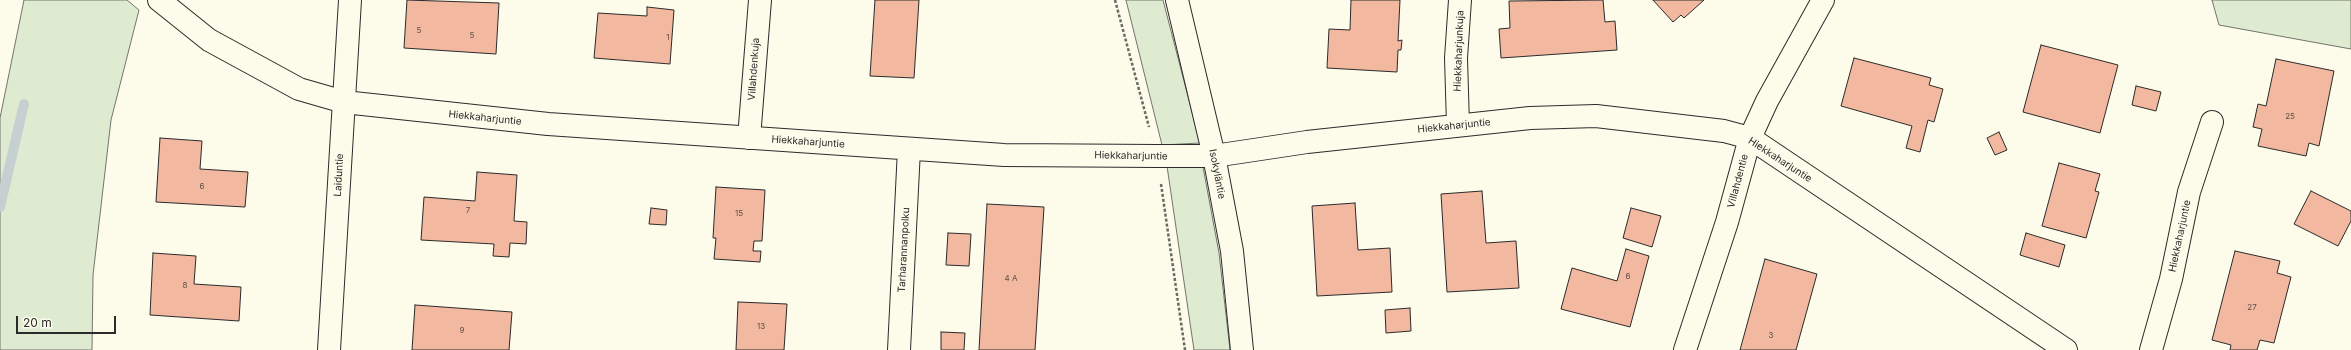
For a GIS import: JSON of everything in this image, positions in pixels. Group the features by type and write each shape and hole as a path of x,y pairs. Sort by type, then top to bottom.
{"street":[{"name":"Hiekkaharjuntie","path":"159,0 208,40 299,89 344,102 548,124 1004,155 1214,156 1307,142 1530,118 1596,116 1678,124 1724,131 1750,138 2066,350"},
{"name":"Laiduntie","path":"329,350 350,0"},
{"name":"Villahdenkuja","path":"749,138 760,0"},
{"name":"Isokyläntie","path":"1177,0 1214,156 1232,251 1242,350"},
{"name":"Hiekkaharjunkuja","path":"1458,125 1456,58 1460,0"},
{"name":"Villahdentie","path":"1685,350 1727,222 1750,138 1771,94 1823,0"},
{"name":"Hiekkaharjuntie","path":"2151,350 2171,279 2189,192 2212,122"},
{"name":"Tarharannanpolku","path":"900,350 908,149"}],"green space":[{"path":"24,0 127,0 139,10 111,120 93,275 92,350 0,350 0,118"},
{"path":"1126,0 1163,0 1200,143 1162,145"},
{"path":"2212,0 2351,0 2351,49 2219,25"},
{"path":"1167,166 1203,167 1219,253 1230,350 1194,350"}],"building":[{"path":"407,0 499,3 496,54 404,48"},
{"path":"875,0 919,0 914,78 870,76"},
{"path":"1351,0 1400,0 1398,41 1402,40 1401,50 1398,50 1397,72 1327,68 1329,29 1350,30"},
{"path":"1603,0 1605,22 1615,21 1617,50 1501,58 1499,29 1510,28 1509,1"},
{"path":"1653,0 1704,0 1684,18 1681,15 1673,22"},
{"path":"647,7 674,10 670,64 594,58 598,13 647,16"},
{"path":"2041,45 2118,65 2100,133 2023,112"},
{"path":"1854,58 1931,78 1929,85 1943,89 1934,122 1928,120 1920,152 1906,148 1912,126 1841,106"},
{"path":"2276,59 2334,71 2319,146 2309,143 2306,156 2258,146 2262,129 2253,127 2258,104 2266,106"},
{"path":"2136,86 2161,92 2156,111 2132,105"},
{"path":"1999,132 2007,150 1995,155 1987,138"},
{"path":"160,138 202,141 200,169 248,172 245,207 156,202"},
{"path":"2059,163 2100,174 2095,191 2099,192 2086,238 2042,226"},
{"path":"477,172 517,175 514,221 527,222 526,244 510,243 509,257 493,256 494,244 421,240 424,197 475,201"},
{"path":"716,187 765,190 762,241 754,241 753,251 761,251 760,262 714,259 716,238 713,238"},
{"path":"1482,191 1486,243 1516,241 1519,288 1447,292 1441,194"},
{"path":"2311,191 2351,211 2351,221 2338,246 2294,224"},
{"path":"1355,203 1358,250 1390,248 1392,292 1317,296 1312,206"},
{"path":"987,204 1044,207 1035,350 979,350"},
{"path":"651,208 667,210 666,225 649,224"},
{"path":"1631,208 1661,216 1652,247 1623,238"},
{"path":"948,233 971,234 969,266 946,265"},
{"path":"2026,233 2065,245 2059,267 2020,255"},
{"path":"1626,249 1649,256 1630,327 1561,309 1572,268 1617,281"},
{"path":"2235,251 2280,261 2277,273 2291,277 2274,343 2260,340 2257,350 2230,350 2231,345 2212,340"},
{"path":"153,253 196,256 194,284 241,287 239,321 150,315"},
{"path":"1765,259 1817,274 1796,350 1740,350"},
{"path":"738,302 787,304 784,350 736,350"},
{"path":"415,305 512,312 509,350 412,350"},
{"path":"1410,308 1411,331 1386,333 1385,310"},
{"path":"941,332 965,333 964,350 941,350"}],"waterway":[{"path":"0,207 24,104"}]}
